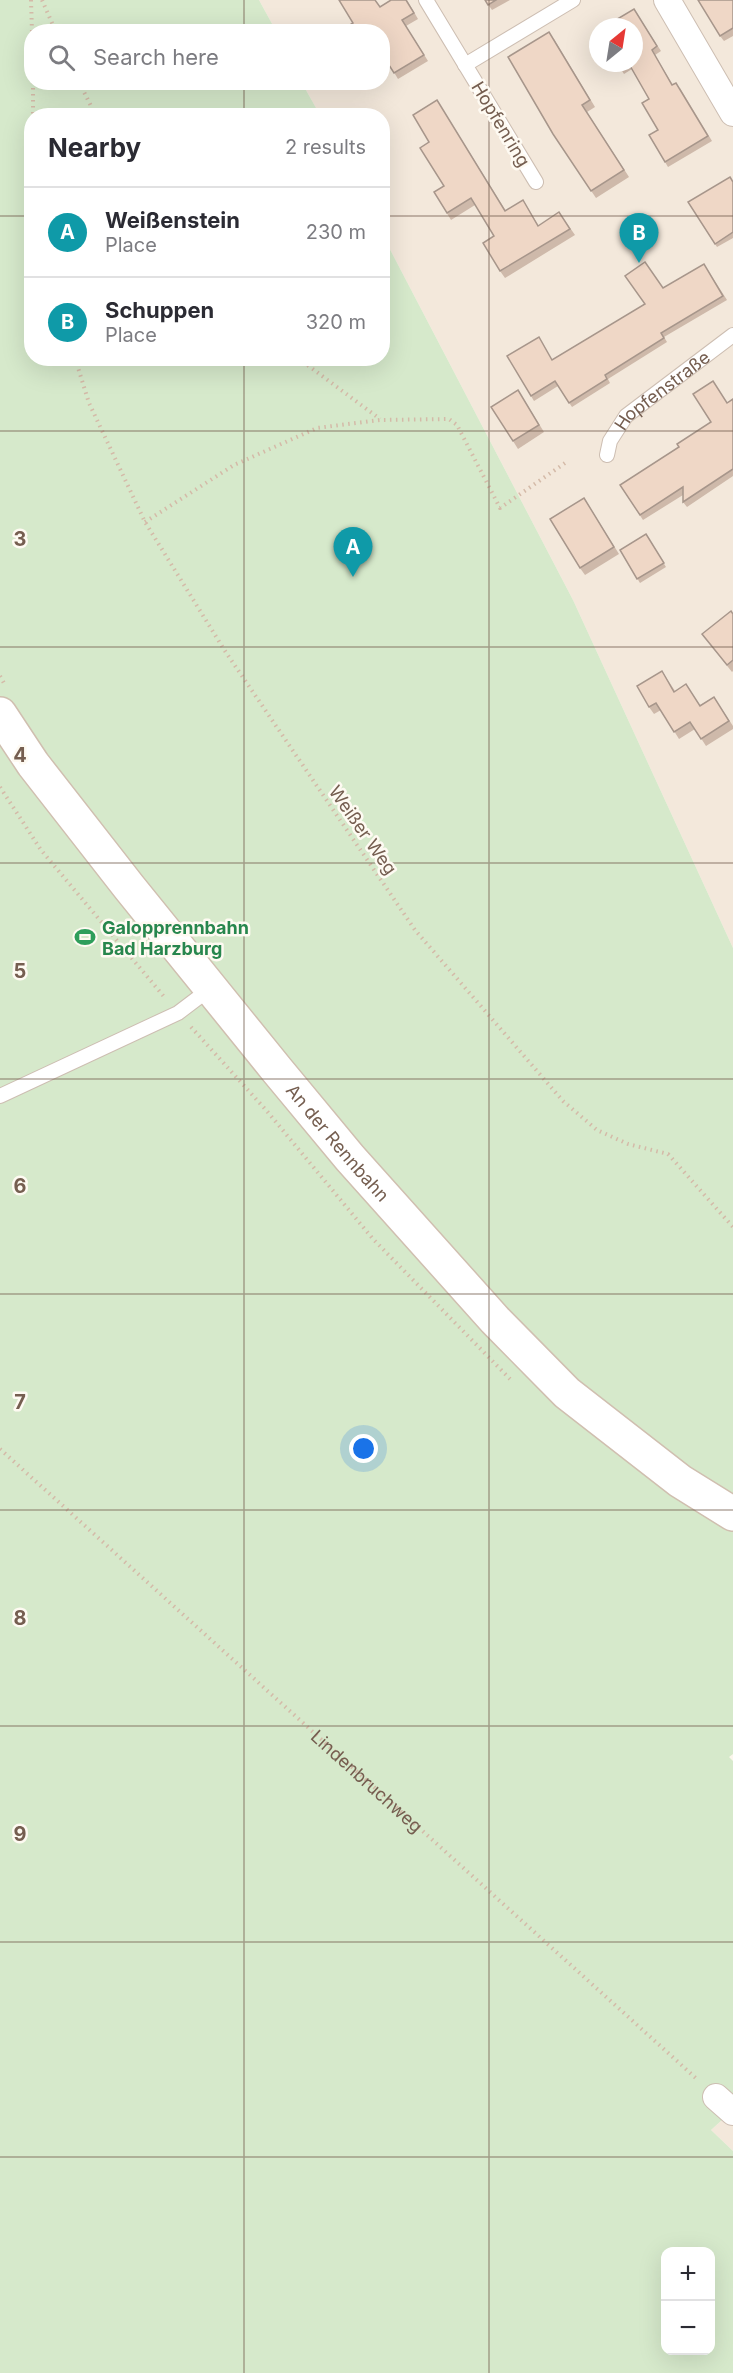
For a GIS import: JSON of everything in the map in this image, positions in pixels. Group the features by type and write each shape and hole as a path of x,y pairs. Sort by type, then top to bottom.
{"main road":[{"name":"An der Rennbahn","path":"0,714 33,764 211,988 350,1158 495,1320 567,1393 680,1481 733,1514"}],"street":[{"path":"667,0 733,113"}],"lane":[{"name":"Hopfenring","path":"426,0 537,182"},
{"name":"Hopfenring","path":"465,65 573,0"},
{"name":"Hopfenstraße","path":"607,455 610,441 626,416 733,335"},
{"path":"0,1096 178,1013 211,988"}],"path":[{"path":"31,0 32,24"},
{"path":"42,0 52,24"},
{"path":"33,90 33,108"},
{"path":"83,90 92,108"},
{"name":"Weißer Weg","path":"77,366 88,403 145,522 225,651 415,930 563,1101 597,1130 628,1144 668,1154 733,1227"},
{"path":"309,366 380,420"},
{"path":"145,522 234,465 317,428 380,420 449,419 457,425 500,508 568,461"},
{"name":"Lindenbruchweg","path":"0,1449 725,2104"}],"shaded area":[{"path":"259,0 733,0 733,948 573,600 390,249 390,108 316,108 306,90 390,90 390,24 272,24"},
{"path":"733,2110 733,2151 711,2130"}],"green space":[{"path":"0,0 259,0 272,24 24,24 24,90 306,90 316,108 24,108 24,366 390,366 390,249 573,600 733,948 733,1754 729,1757 733,1761 733,2110 711,2130 733,2151 733,2373 0,2373"}],"building":[{"path":"339,0 375,0 380,7 391,0 406,0 414,13 402,20 424,55 394,73 390,67 390,24 351,24 353,23"},
{"path":"485,0 496,0 488,5"},
{"path":"698,0 733,0 733,28 720,36"},
{"path":"634,9 640,18 619,18"},
{"path":"643,23 657,46 652,50 672,85 676,83 708,136 665,162 649,135 658,130 642,103 649,99 634,72 643,72"},
{"path":"549,32 590,100 582,105 624,170 591,191 553,134 508,57"},
{"path":"437,100 505,211 523,200 538,226 559,212 570,229 500,271 483,243 494,236 471,198 447,213 434,192 444,186 420,148 429,142 413,115"},
{"path":"730,177 733,182 733,232 715,244 688,202"},
{"path":"645,262 663,288 704,264 723,296 661,333 664,338 605,375 607,379 569,403 555,381 531,396 507,356 539,337 552,360 645,304 625,276"},
{"path":"713,381 727,403 733,399 733,469 683,502 683,487 640,515 620,485 679,447 677,444 711,422 693,394"},
{"path":"518,390 539,425 513,441 491,407"},
{"path":"584,498 614,547 580,568 550,519"},
{"path":"646,534 664,563 637,579 620,550"},
{"path":"731,611 733,614 733,660 727,665 702,634"},
{"path":"662,671 674,692 686,684 700,706 714,697 729,721 701,739 690,722 674,732 656,703 649,707 637,686"}],"place":[{"name":"Schuppen","path":"639,263"},
{"name":"Weißenstein","path":"353,577"},
{"name":"Galopprennbahn Bad Harzburg","path":"85,937"}]}
